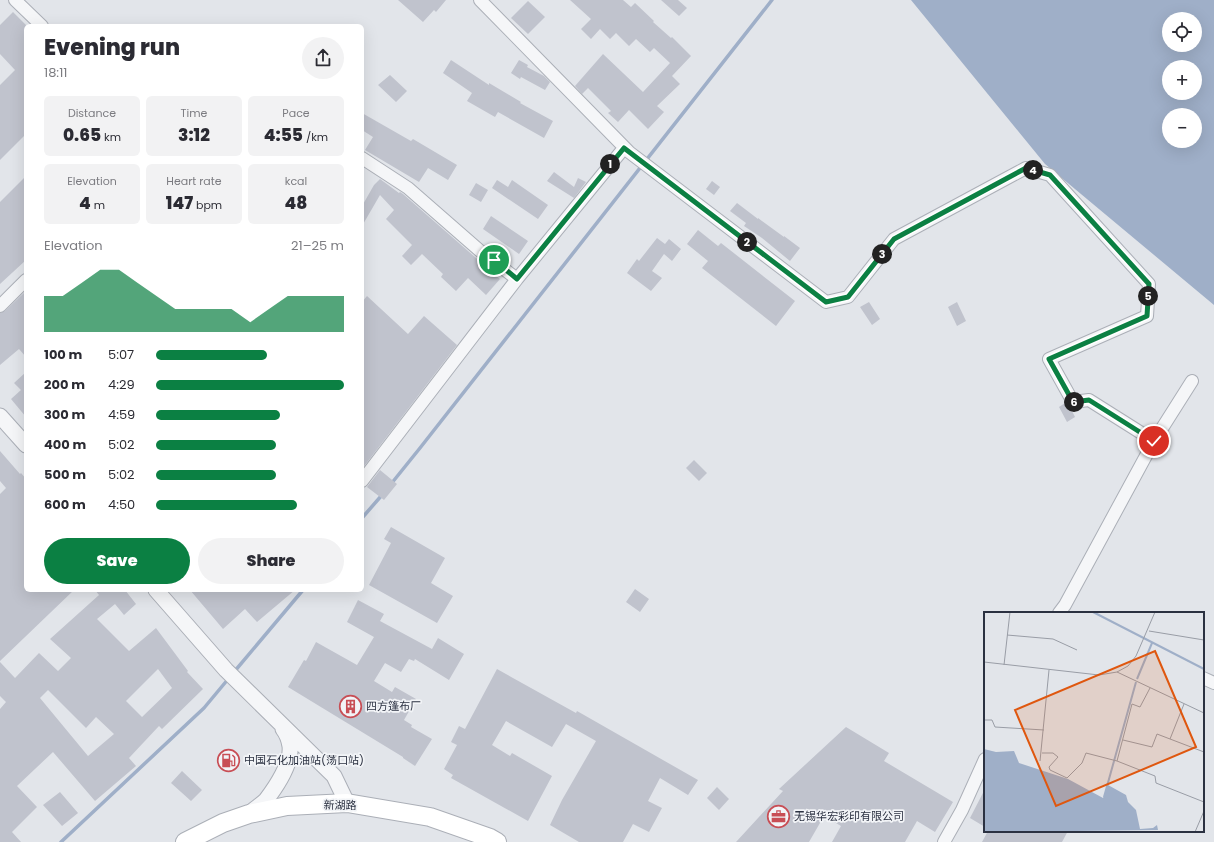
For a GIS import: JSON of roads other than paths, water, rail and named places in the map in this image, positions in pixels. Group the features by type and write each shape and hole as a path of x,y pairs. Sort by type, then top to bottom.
{"main road":[{"name":"新湖路","path":"185,842 223,823 249,814 287,806 347,803 430,817 490,838 497,842"}],"street":[{"path":"15,0 40,24"},
{"path":"480,0 626,150 826,302 848,297 894,239 1026,168 1050,175 1149,284 1147,316 1049,359 1073,402 1089,400 1154,441"},
{"path":"364,477 517,279 626,150"},
{"path":"364,159 408,188 479,250 517,279"},
{"path":"0,306 24,282"},
{"path":"1065,610 1154,441 1192,381"},
{"path":"0,416 24,443"},
{"path":"158,592 247,692 334,776 347,803"},
{"path":"1204,678 1214,683"},
{"path":"249,814 265,801 283,773 289,759 290,747 287,735 280,723"},
{"path":"944,842 962,810 984,761"}],"water":[{"path":"911,0 1214,0 1214,305 1045,164"}],"waterway":[{"path":"391,484 772,0"},
{"path":"364,516 382,495"},
{"path":"234,672 301,592"},
{"path":"61,842 204,708 229,678"}],"place":[{"name":"四方篷布厂","path":"350,706"},
{"name":"中国石化加油站(荡口站)","path":"228,760"},
{"name":"无锡华宏彩印有限公司","path":"778,816"}]}
